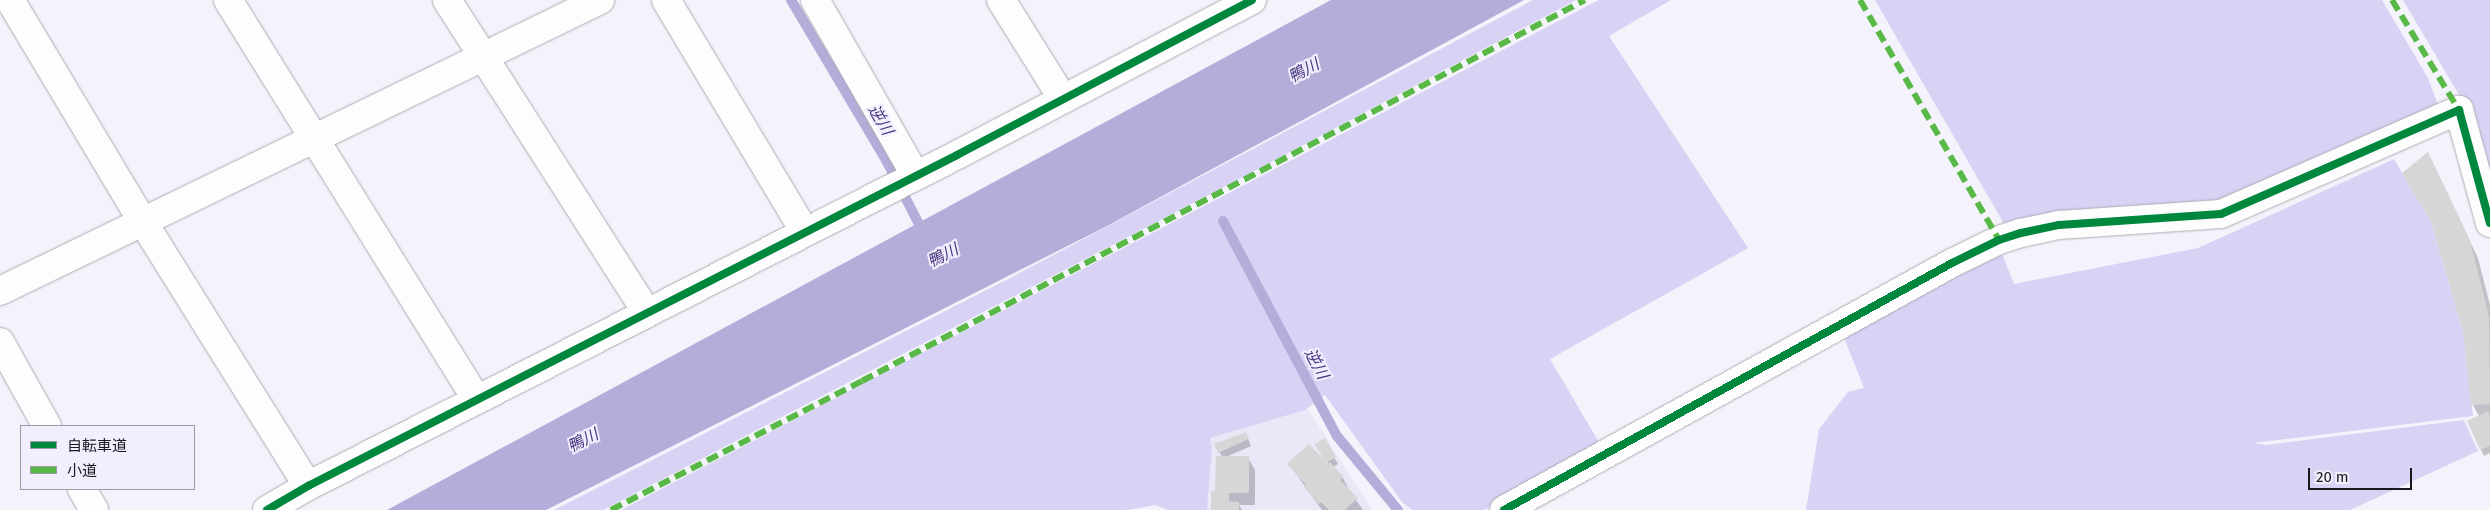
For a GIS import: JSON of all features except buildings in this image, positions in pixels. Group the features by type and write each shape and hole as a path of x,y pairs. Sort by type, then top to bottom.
{"street":[{"path":"10,0 143,222 308,486"},
{"path":"228,0 477,400"},
{"path":"447,0 647,313"},
{"path":"0,291 600,0"},
{"path":"666,0 805,232"},
{"path":"815,0 903,182"},
{"path":"1001,0 1063,99"},
{"path":"267,510 308,486 1063,99 1212,9 1252,0"},
{"path":"1504,510 1952,263 1999,240 2021,233 2059,225 2221,214 2459,110 2490,223"},
{"path":"0,342 46,425"},
{"path":"83,490 94,510"}],"shaded area":[{"path":"1533,0 1576,0 1243,177 603,510 554,510 1012,277"},
{"path":"1599,0 1671,0 1609,36 1748,248 1550,359 1601,446 1484,510 1412,510 1402,502 1325,395 1305,410 1210,438 1212,448 1207,510 1168,510 1155,505 1127,510 621,510"},
{"path":"1875,0 2382,0 2428,78 2440,110 2218,204 2007,229"},
{"path":"2403,0 2490,0 2490,165 2487,166 2465,105"},
{"path":"2394,159 2431,222 2463,332 2473,416 2253,443 2267,445 2464,420 2478,451 2350,510 1806,510 1819,429 1848,392 1864,388 1843,335 2001,251 2014,284 2198,248"},
{"path":"1308,409 1372,510 1207,510 1212,448 1210,438"}],"water":[{"name":"鴨川","path":"1331,0 1524,0 1107,226 546,510 387,510"}],"waterway":[{"name":"逆川","path":"791,0 886,160 924,234"},
{"name":"逆川","path":"1223,221 1337,436 1398,510"}],"marked path":[{"path":"611,510 862,381 1585,0"},
{"path":"1860,0 1999,240"},
{"path":"2392,0 2459,110"}],"cycle path":[{"path":"267,510 308,486 957,155 1252,0"},
{"path":"1504,510 1952,263 1999,240 2021,233 2059,225 2221,214 2459,110 2490,223"}]}
